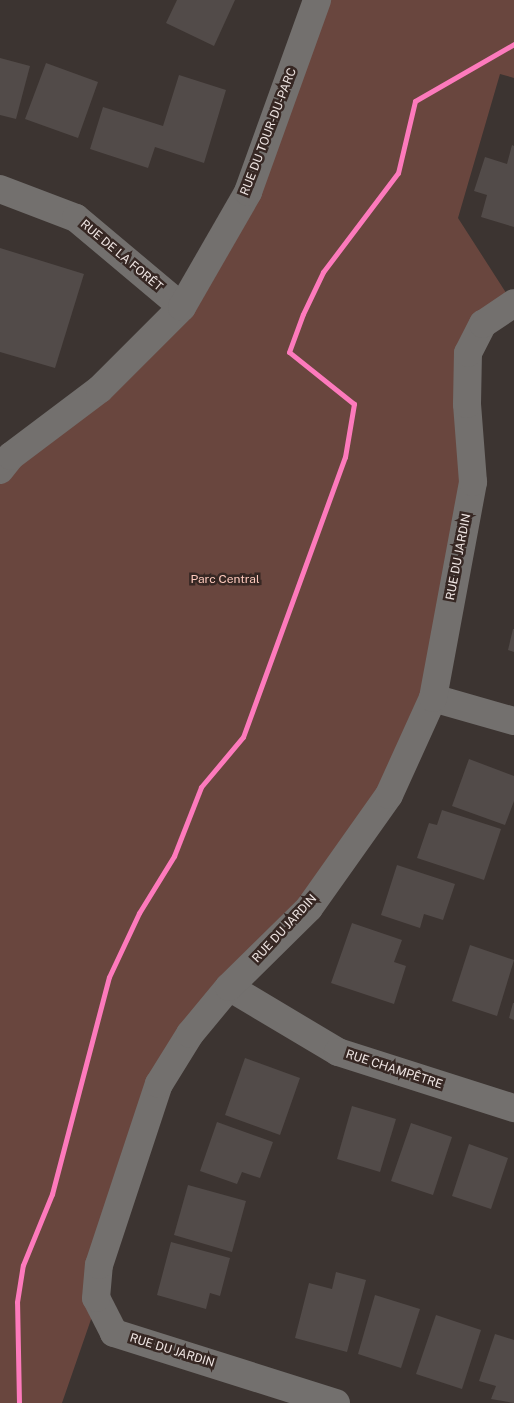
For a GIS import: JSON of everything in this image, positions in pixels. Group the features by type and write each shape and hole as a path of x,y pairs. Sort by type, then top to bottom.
{"street":[{"name":"RUE DU TOUR-DU-PARC","path":"0,470 11,456 100,390 182,307 248,192 317,0"},
{"name":"RUE DE LA FORÊT","path":"0,189 76,218 182,307"},
{"name":"RUE DU JARDIN","path":"336,1403 114,1333 96,1298 99,1265 159,1084 190,1034 229,987 309,908 384,803 433,698 473,482 467,404 468,353 483,324 514,303"},
{"path":"433,698 514,721"},
{"name":"RUE CHAMPÊTRE","path":"229,987 338,1052 514,1108"}],"green space":[{"name":"Parc Central","path":"317,0 514,0 514,78 500,74 458,218 512,302 483,324 473,482 433,698 389,795 190,1034 62,1403 0,1403 0,470 182,307 248,192"}],"building":[{"path":"177,0 235,0 214,46 166,23"},
{"path":"0,58 30,66 16,119 0,115"},
{"path":"46,63 98,82 78,138 25,119"},
{"path":"179,75 226,90 204,163 155,147 148,168 90,149 103,107 163,126"},
{"path":"512,145 514,146 514,227 481,217 487,195 474,191 485,157 507,164"},
{"path":"0,248 84,274 55,368 0,352"},
{"path":"514,629 514,652 508,650"},
{"path":"469,759 514,776 514,801 505,825 452,806"},
{"path":"442,810 501,829 484,880 417,858 429,823 437,825"},
{"path":"397,865 455,884 443,920 424,914 420,928 381,915"},
{"path":"352,923 402,940 394,962 406,966 394,1004 331,983"},
{"path":"470,945 514,960 497,1016 452,1001"},
{"path":"514,1003 514,1020 509,1018"},
{"path":"245,1058 300,1078 280,1135 225,1115"},
{"path":"352,1106 396,1119 380,1172 337,1159"},
{"path":"217,1122 273,1142 260,1178 242,1172 237,1184 200,1171"},
{"path":"411,1123 452,1137 433,1195 391,1181"},
{"path":"469,1144 508,1158 491,1209 452,1196"},
{"path":"188,1185 246,1201 232,1252 174,1235"},
{"path":"171,1242 230,1258 220,1296 210,1293 206,1309 157,1295"},
{"path":"336,1272 366,1280 347,1352 295,1338 309,1283 332,1289"},
{"path":"375,1295 420,1309 401,1368 358,1354"},
{"path":"436,1315 481,1330 462,1389 416,1374"},
{"path":"495,1334 514,1340 514,1403 491,1399 496,1386 479,1381"}],"cycle path":[{"path":"19,1403 17,1302 23,1265 52,1194 109,977 139,913 174,856 201,787 243,737 345,457 354,404 289,352 303,314 323,272 398,173 415,101 514,44"}]}
